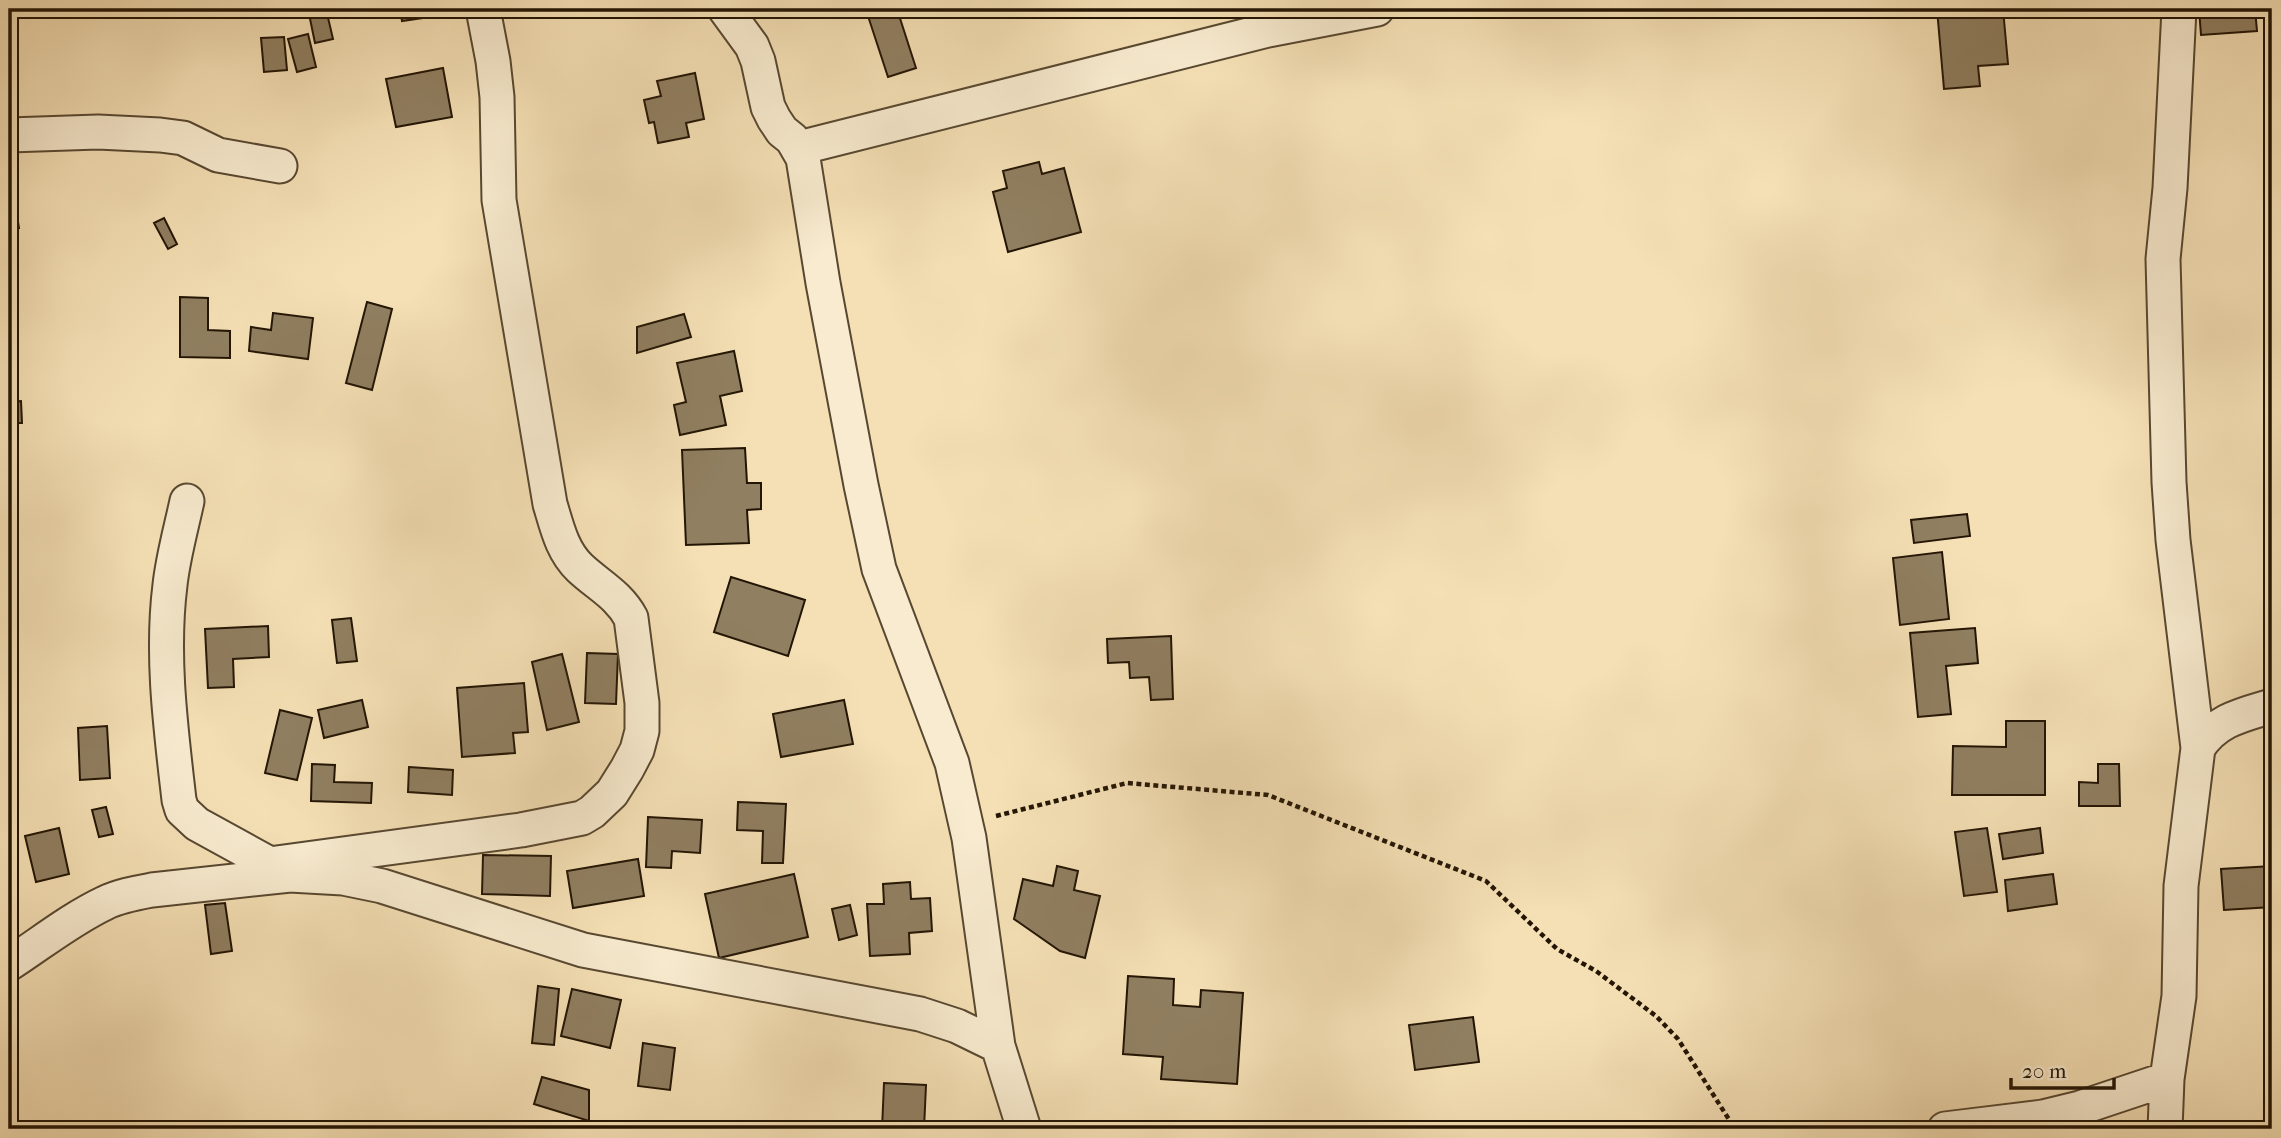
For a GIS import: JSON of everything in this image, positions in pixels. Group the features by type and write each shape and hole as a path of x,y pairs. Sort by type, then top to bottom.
{"street":[{"path":"9,964 106,902 152,890 582,818 612,793 637,750 642,731 642,703 631,618 612,593 578,566 564,547 550,504 499,200 497,97 493,61 482,9"},
{"path":"725,9 752,46 768,107 774,119 799,148 806,170 823,283 861,485 880,569 953,763 966,824 998,1045 1024,1129"},
{"path":"799,148 1268,30 1377,9"},
{"path":"2165,1129 2167,1079 2179,996 2181,886 2199,748 2173,540 2169,482 2163,259 2170,188 2179,9"},
{"path":"9,135 98,132 160,135 183,138 218,155 280,166"},
{"path":"187,501 170,585 169,715 179,800 182,810 197,824 280,870 382,886 583,950 920,1014 957,1026 998,1045"},
{"path":"2199,748 2204,739 2222,723 2272,706"},
{"path":"1945,1129 2055,1114 2167,1079"}],"path":[{"path":"966,824 1127,783 1268,795 1430,858 1486,881 1557,949 1596,971 1656,1016 1678,1039 1735,1129"}],"building":[{"path":"308,9 326,9 333,39 315,43"},
{"path":"400,9 436,9 437,16 402,21"},
{"path":"880,9 897,9 916,68 888,77 867,13"},
{"path":"1937,9 2003,9 2008,64 1978,66 1980,86 1944,89"},
{"path":"2199,9 2255,9 2257,31 2201,35"},
{"path":"308,34 316,67 297,72 288,39"},
{"path":"284,37 287,70 264,72 261,38"},
{"path":"443,68 452,117 396,127 386,79"},
{"path":"695,73 704,119 686,123 689,137 658,143 654,122 649,123 644,100 661,96 657,81"},
{"path":"1039,162 1042,174 1064,168 1081,232 1008,252 993,192 1007,188 1003,171"},
{"path":"9,166 19,228 9,229"},
{"path":"164,218 177,244 168,249 154,223"},
{"path":"9,249 13,249 16,312 9,313"},
{"path":"180,297 208,298 208,330 230,331 230,358 180,357"},
{"path":"367,302 392,309 372,390 346,383"},
{"path":"273,313 313,318 308,359 249,351 251,327 271,330"},
{"path":"684,314 691,337 637,353 637,327"},
{"path":"734,351 742,391 720,396 726,425 680,435 674,405 686,402 677,363"},
{"path":"21,401 22,423 9,423 9,402"},
{"path":"745,448 747,483 761,483 761,509 747,510 749,543 686,545 682,450"},
{"path":"1967,514 1970,536 1914,543 1911,520"},
{"path":"1942,552 1949,619 1900,625 1893,558"},
{"path":"731,577 805,600 788,656 714,632"},
{"path":"351,618 357,661 337,663 332,620"},
{"path":"268,626 269,657 233,659 234,687 208,688 205,629"},
{"path":"1975,628 1978,663 1946,666 1951,714 1918,717 1910,633"},
{"path":"1171,636 1173,699 1151,700 1149,677 1130,678 1129,662 1108,663 1107,639"},
{"path":"587,653 618,654 616,704 585,703"},
{"path":"562,654 579,722 547,730 532,662"},
{"path":"524,683 528,732 513,733 515,753 462,757 457,688"},
{"path":"362,700 368,727 324,738 318,710"},
{"path":"844,700 853,744 781,757 773,714"},
{"path":"280,710 312,718 297,780 265,773"},
{"path":"2006,721 2045,721 2045,795 1952,795 1953,746 2006,747"},
{"path":"107,726 110,778 80,780 78,728"},
{"path":"312,764 335,765 334,782 372,783 371,803 311,801"},
{"path":"2098,764 2119,764 2120,806 2079,806 2079,782 2098,783"},
{"path":"409,767 453,770 452,795 408,792"},
{"path":"738,802 786,804 783,863 762,863 763,831 737,830"},
{"path":"106,807 113,834 99,837 92,810"},
{"path":"648,817 702,820 700,853 672,851 671,868 646,867"},
{"path":"59,828 69,874 36,882 25,836"},
{"path":"1987,828 1997,892 1964,896 1955,832"},
{"path":"2040,828 2043,853 2003,859 1999,834"},
{"path":"483,855 551,856 550,896 482,894"},
{"path":"638,859 644,896 573,908 567,871"},
{"path":"1057,866 1078,871 1074,890 1100,896 1085,958 1060,951 1014,919 1023,879 1053,886"},
{"path":"2272,866 2272,907 2224,910 2221,869"},
{"path":"794,874 808,937 719,958 705,894"},
{"path":"2053,874 2057,904 2008,911 2005,880"},
{"path":"910,882 911,899 930,898 932,931 909,933 910,954 870,956 867,904 884,904 883,884"},
{"path":"225,903 232,951 211,954 205,905"},
{"path":"850,905 857,935 839,940 832,909"},
{"path":"1128,976 1174,979 1173,1005 1200,1007 1201,990 1243,993 1237,1084 1161,1079 1163,1057 1123,1054"},
{"path":"538,986 559,989 554,1045 532,1043"},
{"path":"572,989 621,1000 610,1048 561,1036"},
{"path":"1473,1017 1479,1062 1415,1070 1409,1025"},
{"path":"643,1043 675,1048 670,1090 638,1086"},
{"path":"542,1077 589,1090 589,1121 534,1104"},
{"path":"884,1083 926,1085 924,1129 882,1129"}]}
